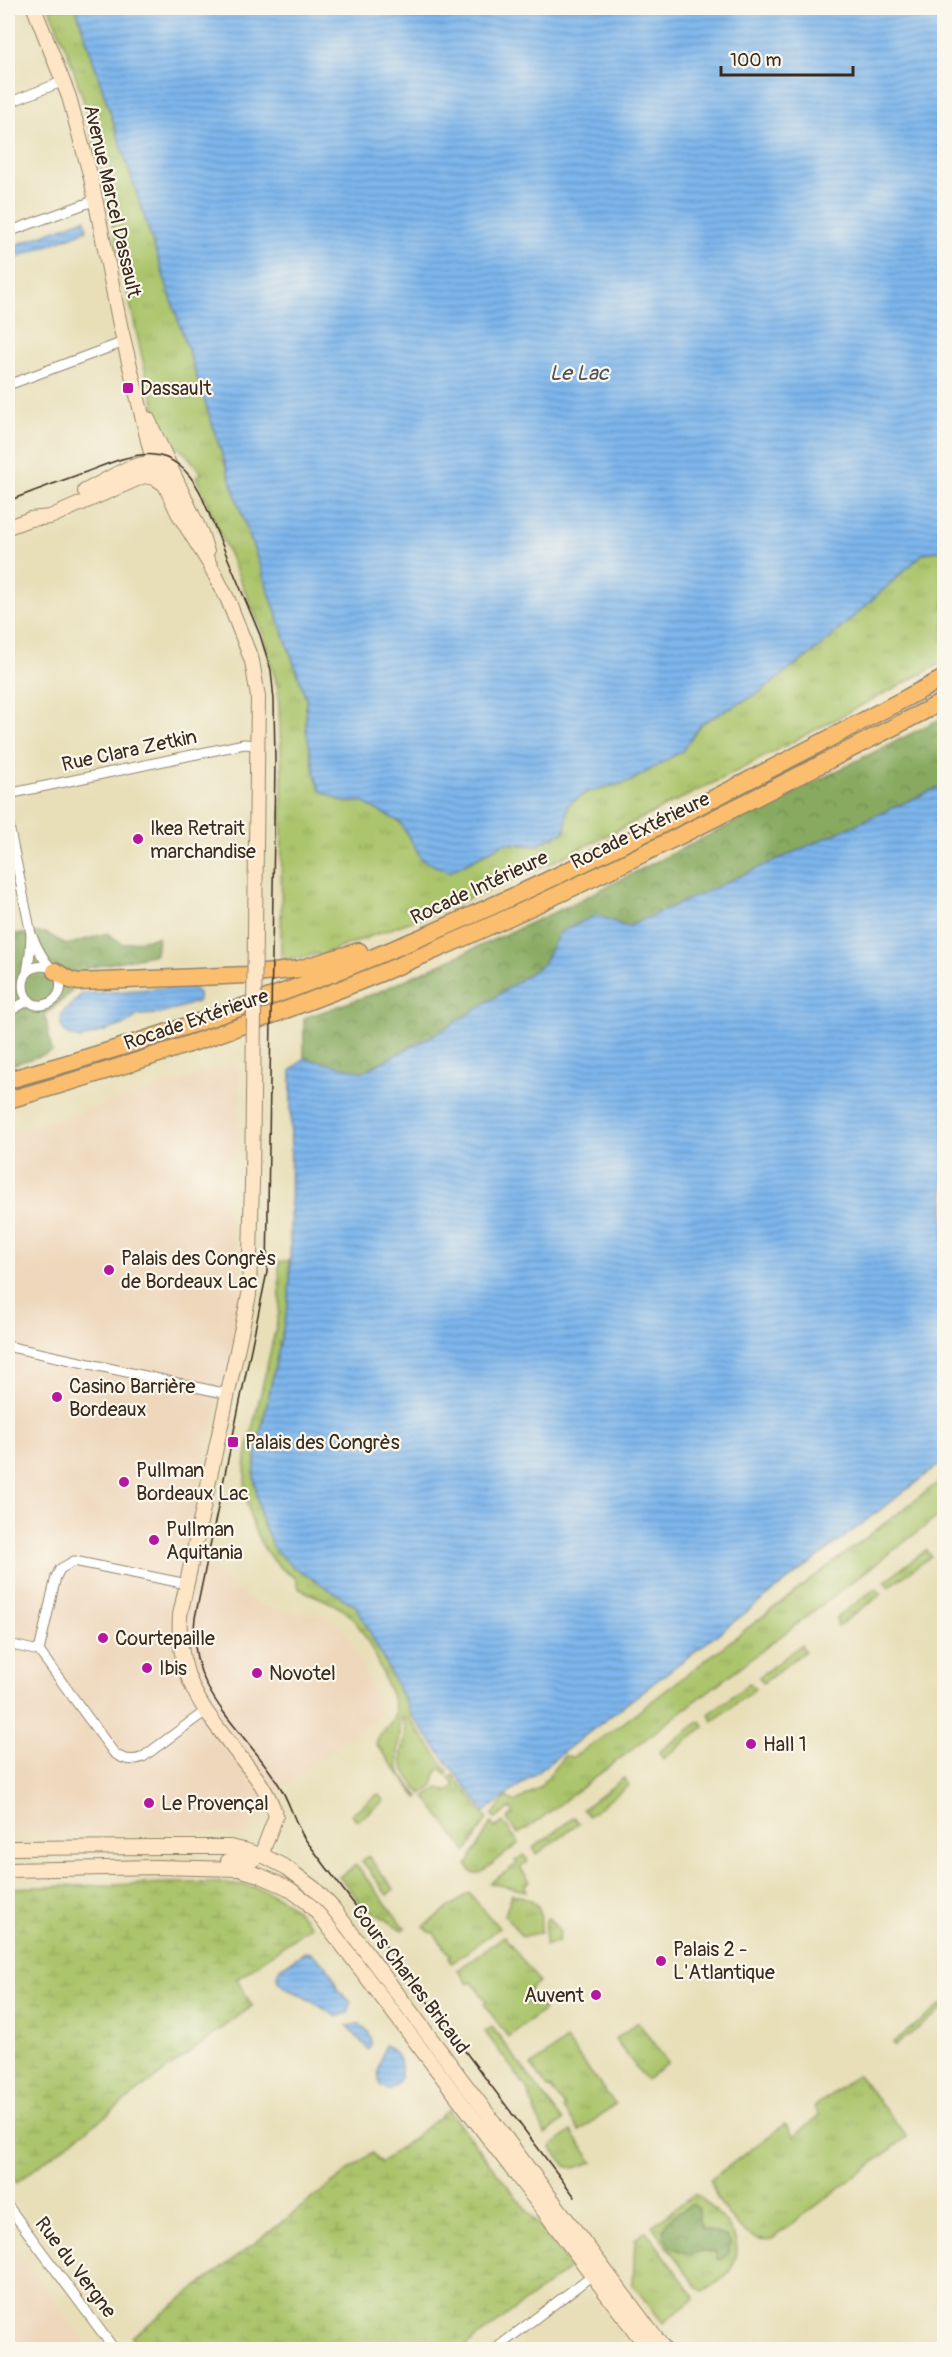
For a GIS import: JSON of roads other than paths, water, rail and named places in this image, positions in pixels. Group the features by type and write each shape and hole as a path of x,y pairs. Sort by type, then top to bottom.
{"highway":[{"name":"Rocade Intérieure","path":"8,1080 147,1040 242,1008 393,949 547,880 723,793 944,678"},
{"name":"Rocade Extérieure","path":"8,1100 153,1057 230,1031 423,956 591,879 945,701"},
{"path":"53,970 63,978 78,982 247,975 298,969 356,952 547,880"}],"street":[{"name":"Avenue Marcel Dassault","path":"34,8 64,81 96,200 124,342 141,407 144,432 164,484 209,563"},
{"path":"8,103 64,81"},
{"path":"8,232 96,200"},
{"path":"8,385 124,342"},
{"name":"Avenue Marcel Dassault","path":"141,407 201,533 207,548 209,563"},
{"path":"89,499 101,489 154,463 162,450"},
{"path":"30,519 46,508 131,468 143,463 154,463"},
{"name":"Avenue Marcel Dassault","path":"154,463 172,488 198,536 228,600 252,662 258,696 249,1295 180,1615 181,1654 190,1686 263,1785 272,1802 276,1816 253,1860"},
{"path":"8,527 30,519 50,517 144,476 155,478 164,484"},
{"name":"Rue Clara Zetkin","path":"8,794 244,744 257,745"},
{"path":"8,821 31,934 27,973 22,984 23,990 29,1000 41,1005 53,1001 58,996 61,983 31,934"},
{"path":"27,973 38,966 53,970"},
{"path":"8,1012 29,1000"},
{"path":"11,1347 228,1394"},
{"path":"39,1651 56,1577 66,1564 82,1561 187,1584"},
{"path":"8,1644 39,1651 114,1753 121,1758 136,1760 143,1757 207,1710"},
{"name":"Cours Charles Bricaud","path":"8,1848 230,1847 253,1860 302,1879 333,1908 598,2271 649,2349"},
{"path":"8,1870 156,1867 189,1861 253,1860"},
{"name":"Cours Charles Bricaud","path":"253,1860 315,1909 598,2271 665,2349"},
{"name":"Rue du Vergne","path":"8,2206 115,2349"},
{"path":"494,2349 598,2271"}],"water":[{"name":"Le Lac","path":"76,8 944,8 944,550 924,553 820,647 757,694 702,723 682,751 631,781 587,792 568,805 565,830 562,834 556,834 555,838 549,837 548,841 542,841 540,845 505,843 449,872 422,860 400,822 362,802 343,802 320,790 306,729 306,698 239,506"},
{"path":"85,219 87,230 8,261 8,248"},
{"path":"944,785 944,1461 485,1812 412,1716 357,1607 292,1566 275,1550 261,1520 254,1476 257,1450 288,1306 290,1281 291,1071 304,1058 363,1072 438,1033 543,964 560,932 597,915 627,927"},
{"path":"188,986 197,991 197,1002 160,1014 138,1015 126,1024 80,1039 68,1035 61,1026 62,1013 82,994"},
{"path":"305,1952 311,1953 326,1965 335,1980 337,1989 351,2002 348,2013 337,2017 302,1995 287,1989 278,1981 277,1975 280,1968"},
{"path":"357,2024 370,2034 372,2042 369,2050 347,2026"},
{"path":"385,2045 396,2055 401,2068 399,2080 388,2090 380,2085 379,2074"}],"tram line":[{"path":"8,501 103,465 135,456 164,457 177,463 189,475 200,492 260,635 271,670 275,763 267,1272 195,1618 195,1644 199,1667 220,1708 279,1785 305,1839 575,2197"}],"place":[{"name":"Dassault","path":"128,388"},
{"name":"Ikea Retrait marchandise","path":"138,839"},
{"name":"Palais des Congrès de Bordeaux Lac","path":"109,1270"},
{"name":"Casino Barrière Bordeaux","path":"57,1397"},
{"name":"Palais des Congrès","path":"233,1442"},
{"name":"Pullman Bordeaux Lac","path":"124,1482"},
{"name":"Pullman Aquitania","path":"154,1540"},
{"name":"Courtepaille","path":"103,1638"},
{"name":"Ibis","path":"147,1668"},
{"name":"Novotel","path":"257,1673"},
{"name":"Hall 1","path":"751,1744"},
{"name":"Le Provençal","path":"149,1803"},
{"name":"Palais 2 - L'Atlantique","path":"661,1961"},
{"name":"Auvent","path":"596,1995"}]}
